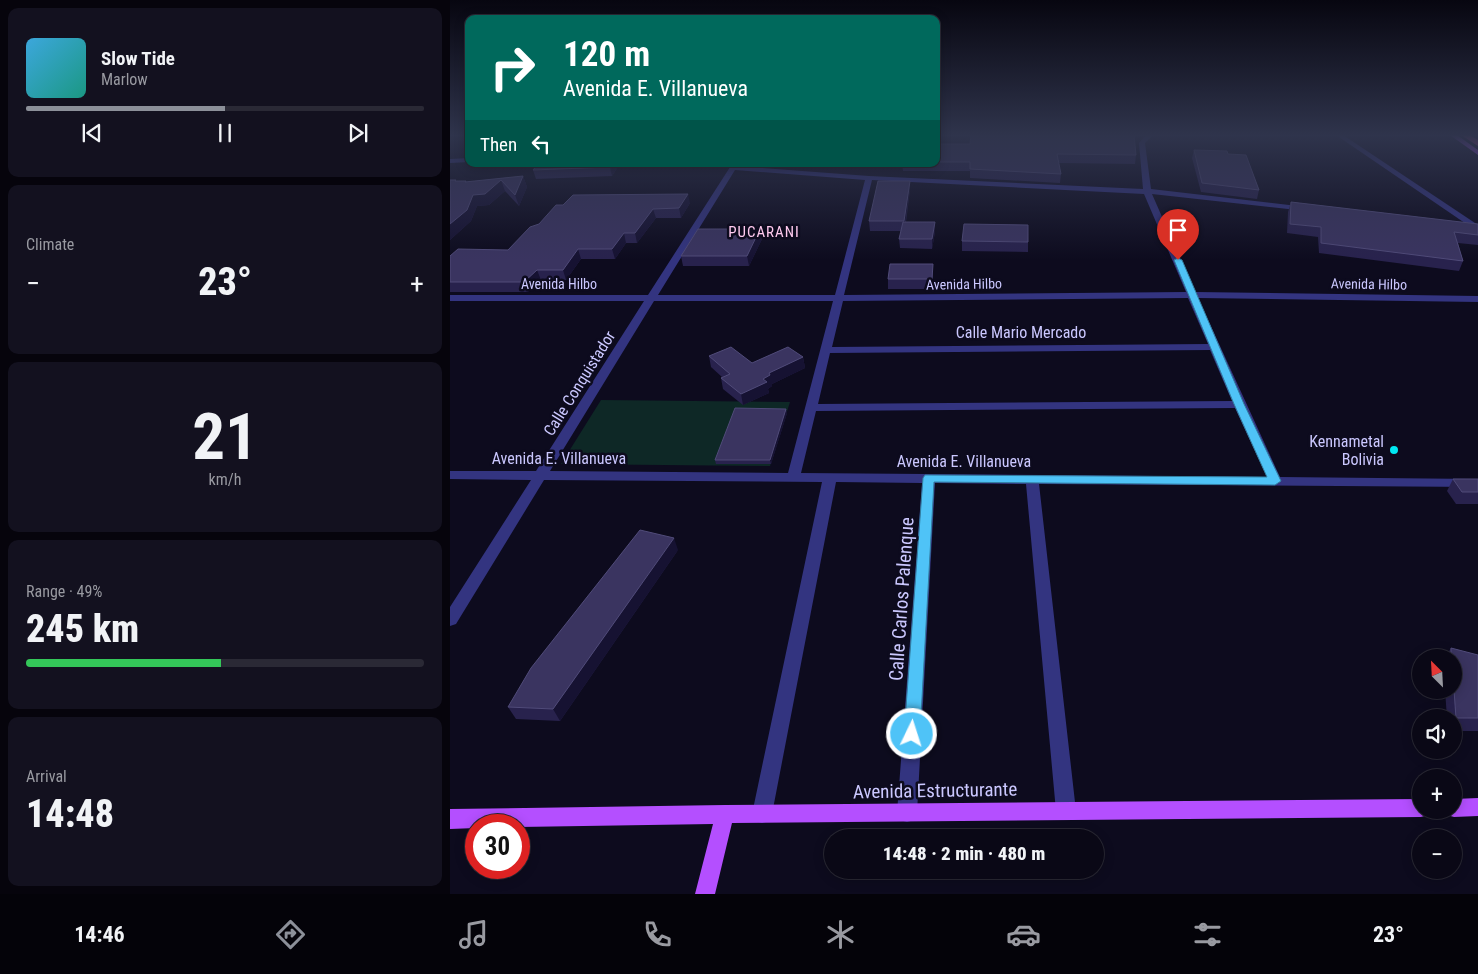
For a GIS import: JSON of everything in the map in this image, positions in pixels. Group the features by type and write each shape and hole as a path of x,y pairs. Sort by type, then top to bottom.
{"main road":[{"path":"1462,808 1478,807"},
{"name":"Avenida Estructurante","path":"450,819 725,814 1412,808"},
{"path":"705,894 725,814"}],"street":[{"name":"Calle Conquistador","path":"450,620 727,177"},
{"path":"855,177 1147,192 1314,210"},
{"path":"1145,177 1147,192 1239,404 1275,481"},
{"path":"1401,177 1478,229"},
{"path":"794,477 869,178"},
{"path":"1459,226 1478,229"},
{"name":"Avenida Hilbo","path":"450,298 839,298 1193,295 1478,299"},
{"name":"Calle Mario Mercado","path":"826,350 1215,347"},
{"path":"812,408 1239,404"},
{"name":"Avenida E. Villanueva","path":"450,474 1478,483"},
{"path":"762,814 830,478"},
{"name":"Calle Carlos Palenque","path":"907,813 929,478"},
{"path":"1032,479 1066,811"}],"green space":[{"path":"601,400 790,402 770,466 561,464"}],"building":[{"path":"523,177 515,195 501,180 485,194 473,195 467,210 450,224 450,180 465,182"},
{"path":"1200,177 1254,177 1259,190 1202,183"},
{"path":"878,181 910,181 904,221 869,221"},
{"path":"688,194 679,208 653,209 635,233 624,233 612,249 578,249 563,270 537,270 524,282 450,282 450,256 458,249 508,250 530,227 539,224 556,205 563,205 573,195"},
{"path":"1291,202 1478,224 1478,235 1454,232 1463,261 1321,243 1321,227 1290,224"},
{"path":"903,222 935,222 932,239 899,239"},
{"path":"964,224 1028,225 1028,242 962,241"},
{"path":"698,229 760,229 747,256 681,256"},
{"path":"890,264 933,264 932,279 888,279"},
{"path":"731,347 752,363 788,347 803,357 769,373 770,375 763,379 767,382 741,394 721,378 730,374 709,356"},
{"path":"735,408 786,409 770,460 715,460"},
{"path":"1453,479 1478,479 1478,492 1462,492"},
{"path":"640,530 674,538 553,709 508,707 531,668"},
{"path":"1462,651 1478,655 1478,718 1462,718 1462,709 1455,709 1455,699 1462,699"}],"place":[{"name":"Kennametal Bolivia","path":"1394,450"}],"district":[{"name":"PUCARANI","path":"764,232"}],"route":[{"path":"912,734 929,478 1275,481 1239,404 1178,260"}]}
